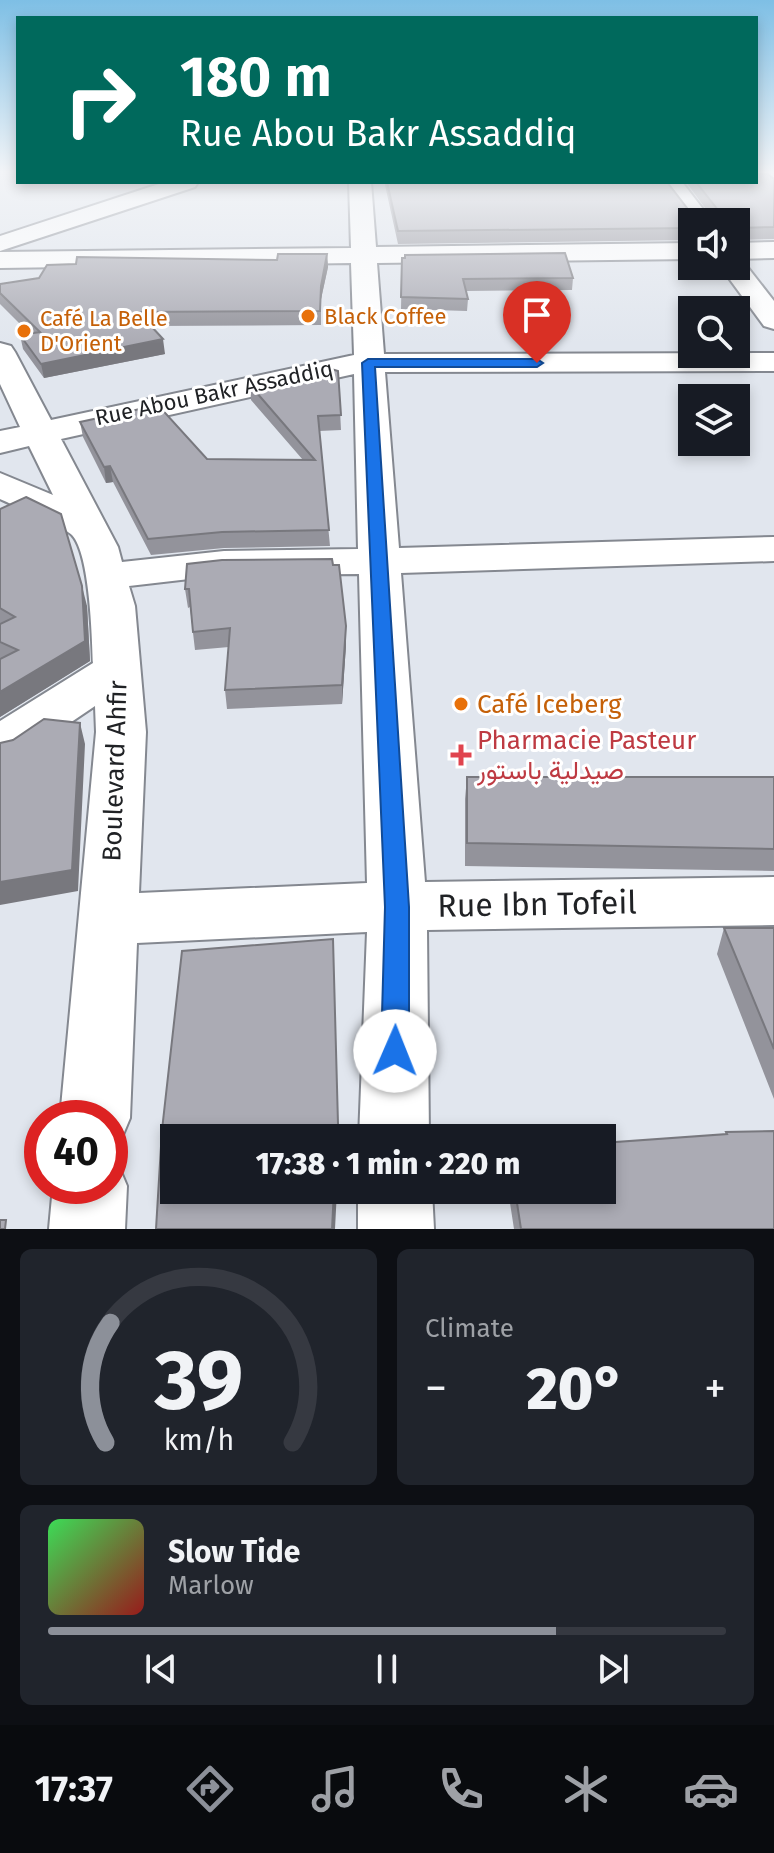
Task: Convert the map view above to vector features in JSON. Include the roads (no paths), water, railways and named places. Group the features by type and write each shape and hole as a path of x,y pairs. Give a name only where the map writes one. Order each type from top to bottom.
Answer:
{"street":[{"path":"0,244 44,229"},
{"path":"362,229 397,907 394,1124"},
{"path":"750,251 774,250"},
{"path":"0,260 678,251"},
{"path":"744,280 774,320"},
{"name":"Boulevard Ahfir","path":"0,352 20,437 89,528 108,576 121,732 96,1100"},
{"name":"Rue Abou Bakr Assaddiq","path":"20,437 201,394 338,366 368,363 774,362"},
{"path":"10,500 89,528"},
{"path":"108,576 224,563 774,549"},
{"path":"0,745 118,669"},
{"name":"Rue Ibn Tofeil","path":"108,920 240,911 774,901"},
{"path":"87,1229 89,1204"},
{"path":"395,1204 396,1229"}],"place":[{"name":"Black Coffee","path":"308,316"},
{"name":"Café La Belle D'Orient","path":"24,331"},
{"name":"Café Iceberg","path":"461,704"},
{"name":"Pharmacie Pasteur صيدلية باستور","path":"461,755"}]}
